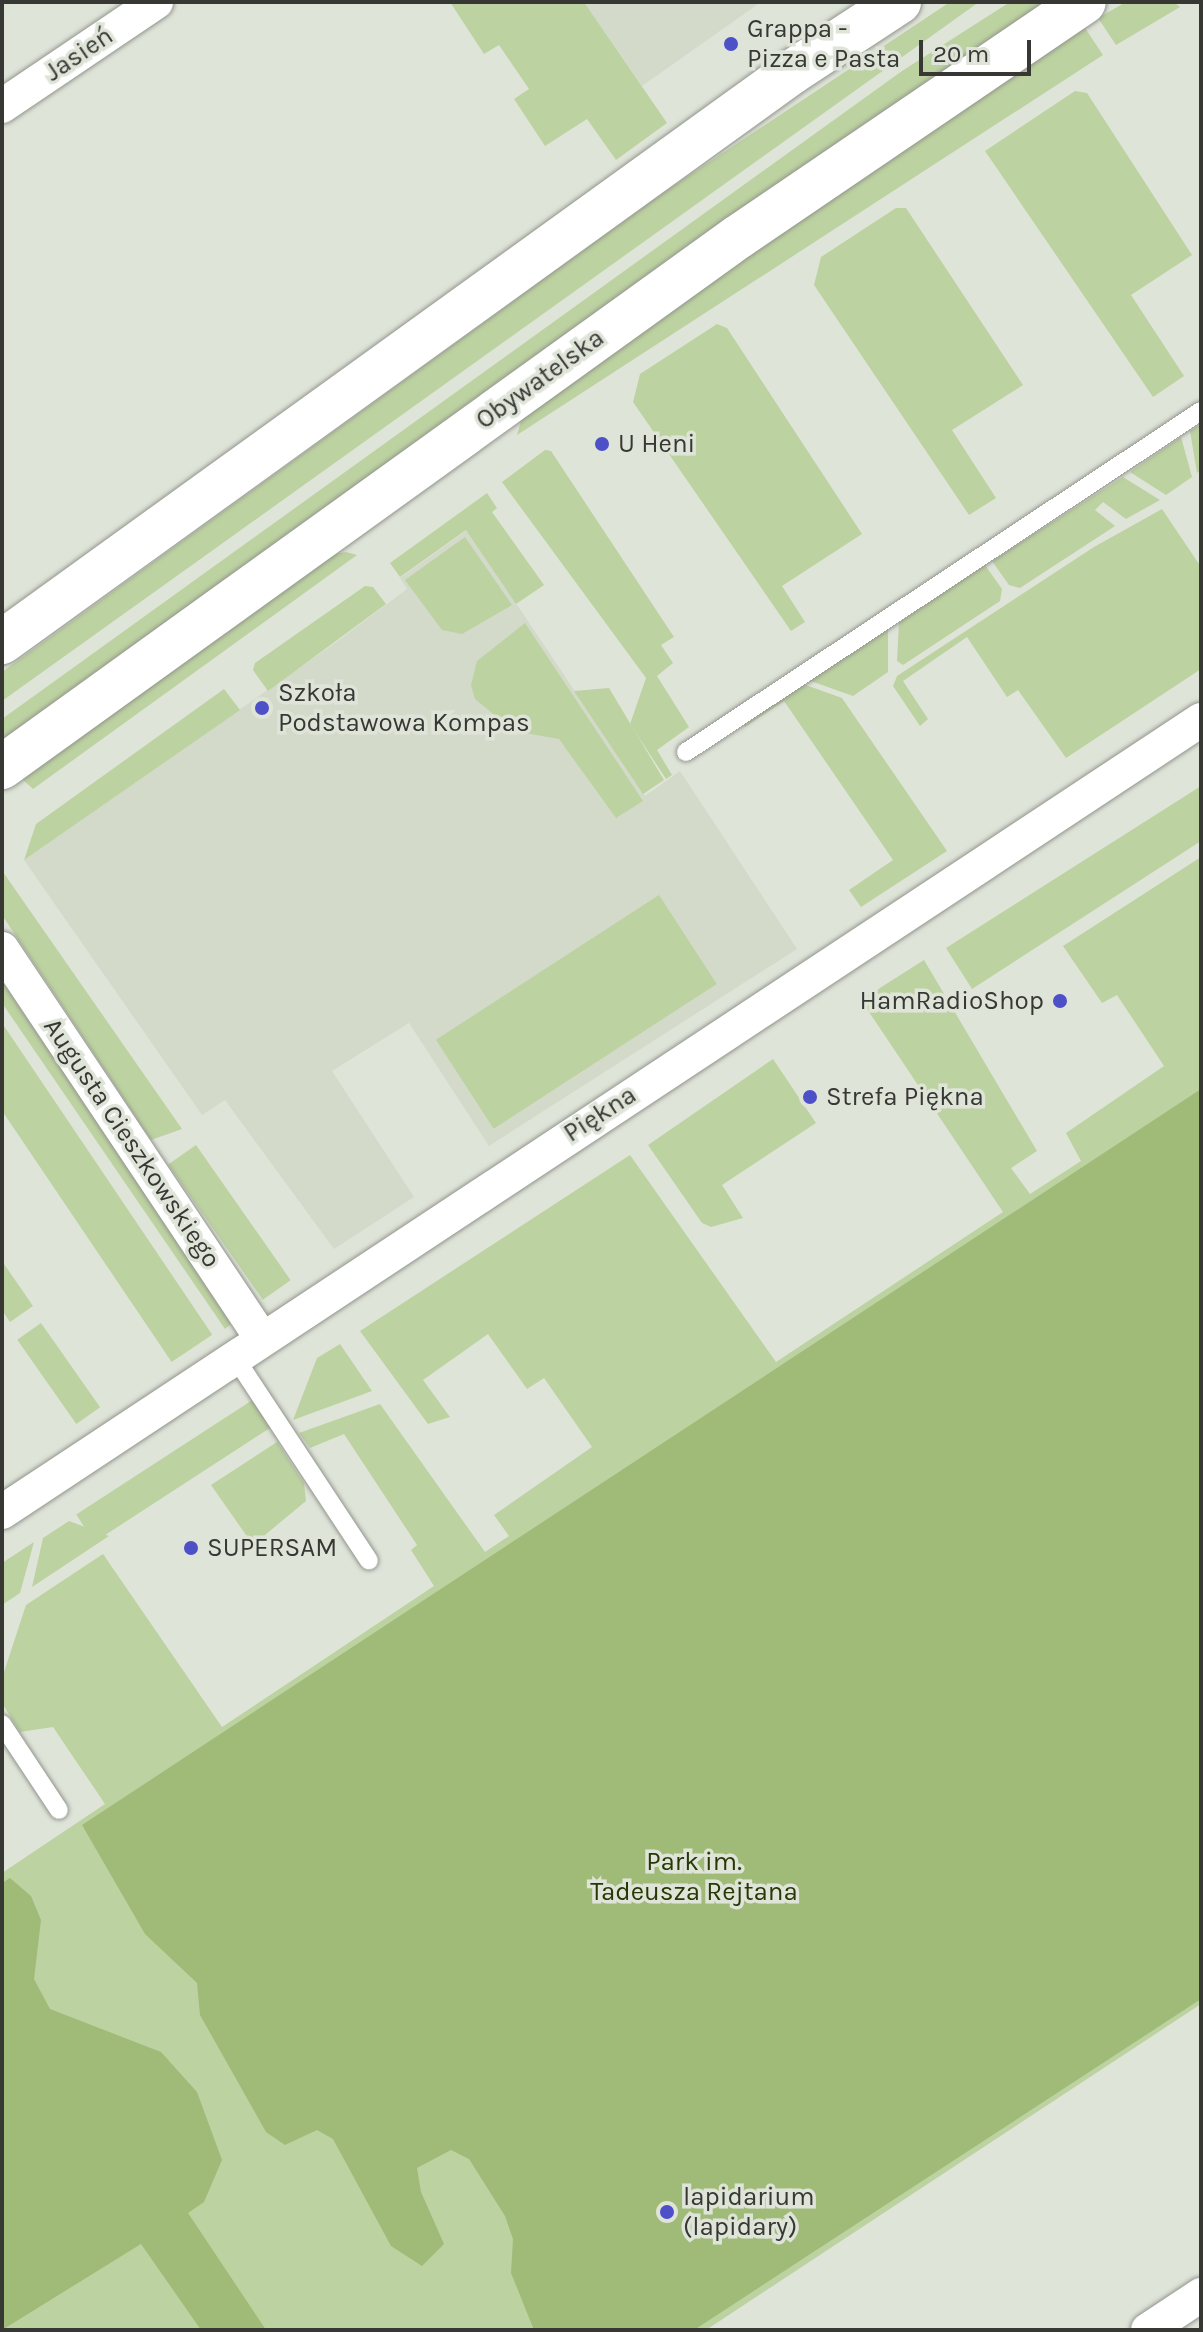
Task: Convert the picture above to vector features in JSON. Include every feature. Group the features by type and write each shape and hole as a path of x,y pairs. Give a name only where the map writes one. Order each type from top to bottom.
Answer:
{"main road":[{"path":"2,642 675,155 899,2"},
{"name":"Obywatelska","path":"2,767 738,237 1084,2"}],"street":[{"name":"Jasień","path":"2,106 156,2"},
{"name":"Piękna","path":"2,1512 248,1346 1201,720"},
{"name":"Augusta Cieszkowskiego","path":"2,949 248,1346"},
{"path":"1161,2326 1201,2295"}],"lane":[{"path":"686,752 1201,411"},
{"path":"248,1346 369,1561"},
{"path":"2,1724 59,1810"}],"shaded area":[{"path":"584,2 761,2 642,86"},
{"path":"467,530 645,796 680,771 797,949 489,1146 409,1023 332,1071 414,1197 334,1249 225,1100 202,1115 24,860 335,643 407,589 400,578"}],"green space":[{"path":"450,2 584,2 667,123 616,160 587,119 545,146 514,99 529,89 499,45 484,54"},
{"path":"950,2 979,2 2,701 2,672 658,196"},
{"path":"1010,2 1049,2 685,248 2,740 2,719 902,71"},
{"path":"1126,2 1174,2 1180,7 1116,45 1098,18"},
{"path":"1085,28 1103,55 517,435 522,417 782,226"},
{"path":"1075,91 1087,93 1192,255 1131,295 1184,376 1153,397 985,151"},
{"path":"896,208 906,208 1023,385 952,430 996,498 969,515 814,285 821,257"},
{"path":"717,324 727,328 862,534 782,586 805,622 791,631 633,402 640,374"},
{"path":"1201,424 1201,470 1197,473 1190,431"},
{"path":"1181,437 1192,477 1166,495 1130,472"},
{"path":"545,450 551,451 674,637 661,645 673,663 657,676 689,727 657,750 672,775 666,779 630,724 646,678 502,482"},
{"path":"1123,477 1160,500 1126,519 1103,502 1095,510 1115,526 1020,588 1009,585 992,561"},
{"path":"487,493 497,508 492,512 544,585 516,604 466,530 400,577 390,563"},
{"path":"1162,509 1201,567 1201,669 1066,758 1018,690 1007,697 967,637 903,681 928,719 920,726 893,686 897,676 1094,547"},
{"path":"465,537 512,605 462,634 442,630 405,580"},
{"path":"346,552 357,555 33,789 20,777 334,554"},
{"path":"985,565 1002,589 1000,601 903,665 897,661 899,622"},
{"path":"365,586 373,587 386,604 268,691 253,670 255,663"},
{"path":"525,623 643,801 616,818 559,739 514,731 475,699 471,685 477,661"},
{"path":"888,628 888,672 853,696 808,680"},
{"path":"800,683 842,698 947,851 861,907 849,890 893,860 784,701 745,727 741,722"},
{"path":"609,688 664,780 643,794 574,691"},
{"path":"224,689 240,710 24,860 36,824"},
{"path":"1201,786 1201,841 972,989 946,948"},
{"name":"Park im. Tadeusza Rejtana","path":"1201,857 1201,2004 706,2330 2,2330 2,1873 105,1804 53,1727 20,1732 2,1703 2,1678 26,1605 103,1554 222,1727 434,1586 411,1550 417,1545 344,1434 310,1448 299,1433 380,1404 485,1552 509,1536 494,1515 592,1447 544,1378 527,1389 488,1334 423,1380 450,1417 428,1424 360,1331 630,1155 776,1362 1003,1212 861,1000 924,960 1037,1151 1011,1168 1030,1194 1081,1161 1066,1133 1164,1066 1117,995 1102,1003 1063,946"},
{"path":"2,871 182,1129 151,1140 2,915"},
{"path":"659,895 717,984 494,1129 436,1040"},
{"path":"2,981 232,1323 225,1329 2,1003"},
{"path":"2,1023 212,1335 172,1362 2,1111"},
{"path":"773,1059 816,1123 722,1185 743,1218 711,1227 702,1223 648,1145"},
{"name":"Park im. Tadeusza Rejtana","path":"1201,1089 1201,1999 694,2330 534,2330 511,2273 513,2239 505,2216 469,2159 451,2150 417,2168 421,2192 444,2244 422,2266 391,2246 333,2139 317,2130 285,2145 266,2132 200,2015 197,1983 145,1934 82,1825"},
{"path":"196,1145 291,1280 263,1300 168,1165"},
{"path":"2,1261 33,1306 10,1322 2,1310"},
{"path":"41,1323 100,1407 76,1424 17,1340"},
{"path":"340,1344 372,1391 293,1420 317,1358"},
{"path":"254,1399 272,1427 94,1542 76,1514"},
{"path":"277,1442 304,1483 306,1501 253,1545 211,1485"},
{"path":"69,1521 109,1536 32,1587 43,1538"},
{"path":"34,1542 20,1593 2,1605 2,1563"},
{"path":"10,1878 31,1896 41,1920 34,1979 50,2009 161,2052 197,2092 222,2160 204,2202 188,2213 266,2330 201,2330 141,2244 2,2330 2,1883"}],"place":[{"name":"Grappa - Pizza e Pasta","path":"731,44"},
{"name":"U Heni","path":"602,444"},
{"name":"Szkoła Podstawowa Kompas","path":"262,708"},
{"name":"HamRadioShop","path":"1060,1001"},
{"name":"Strefa Piękna","path":"810,1097"},
{"name":"SUPERSAM","path":"191,1548"},
{"name":"lapidarium (lapidary)","path":"667,2212"}]}
